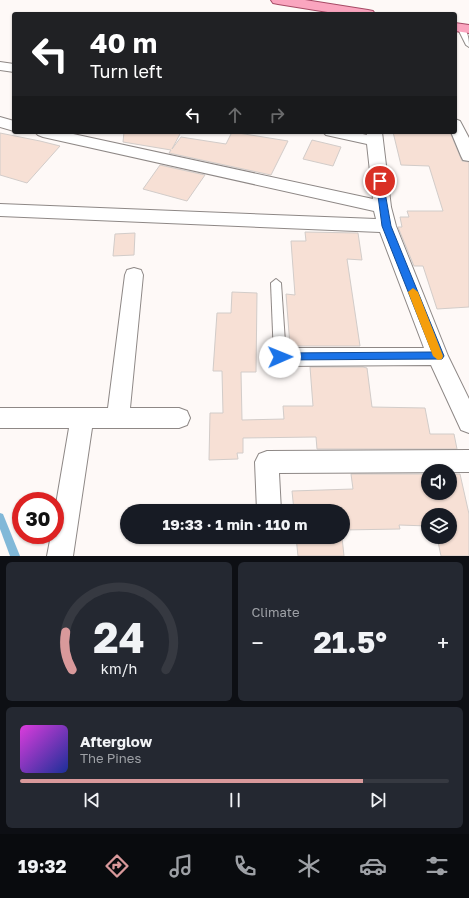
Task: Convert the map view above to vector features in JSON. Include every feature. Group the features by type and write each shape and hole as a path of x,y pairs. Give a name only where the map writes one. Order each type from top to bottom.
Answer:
{"main road":[{"path":"278,0 296,1 354,12"}],"street":[{"path":"0,66 12,68"},
{"path":"0,122 12,125"},
{"path":"457,129 469,156"},
{"path":"51,134 385,216"},
{"path":"353,134 375,136 385,216 438,356 469,423"},
{"path":"0,210 385,216"},
{"path":"118,419 134,275"},
{"path":"280,357 438,356"},
{"path":"0,418 179,418"},
{"path":"60,556 82,418"},
{"path":"269,504 267,462 469,461"}],"lane":[{"path":"461,27 469,45"},
{"path":"276,283 280,357"}],"building":[{"path":"0,133 60,146 27,183 0,175"},
{"path":"124,134 180,134 172,149 181,137 226,144 231,134 244,134 288,141 271,175 169,153 171,150 123,142"},
{"path":"393,134 451,134 462,161 469,162 469,307 437,309 423,266 414,266 398,227 402,227 400,217 409,217 407,211 443,211 429,166 401,165"},
{"path":"312,140 341,147 333,166 303,159"},
{"path":"160,165 205,175 187,201 143,189"},
{"path":"305,232 358,233 362,260 347,259 360,346 290,346 286,294 295,295 291,241 306,241"},
{"path":"135,233 134,255 113,256 115,234"},
{"path":"232,292 257,293 256,372 241,372 242,420 284,419 283,406 313,406 310,367 363,367 367,368 372,407 425,408 430,434 454,434 457,449 317,449 316,437 243,438 243,453 237,453 238,459 209,460 210,413 223,413 222,371 213,371 217,313 231,313"},
{"path":"351,474 421,474 421,500 457,500 457,474 460,474 469,514 469,556 441,556 438,544 457,544 457,508 421,508 421,526 399,525 400,529 350,530 350,504 293,504 292,491 353,489"},
{"path":"297,544 343,544 344,556 298,556"}],"waterway":[{"path":"0,517 15,556"}],"slow traffic":[{"path":"413,292 438,356"}],"route":[{"path":"280,357 438,356 387,226 382,207 380,181"}]}
